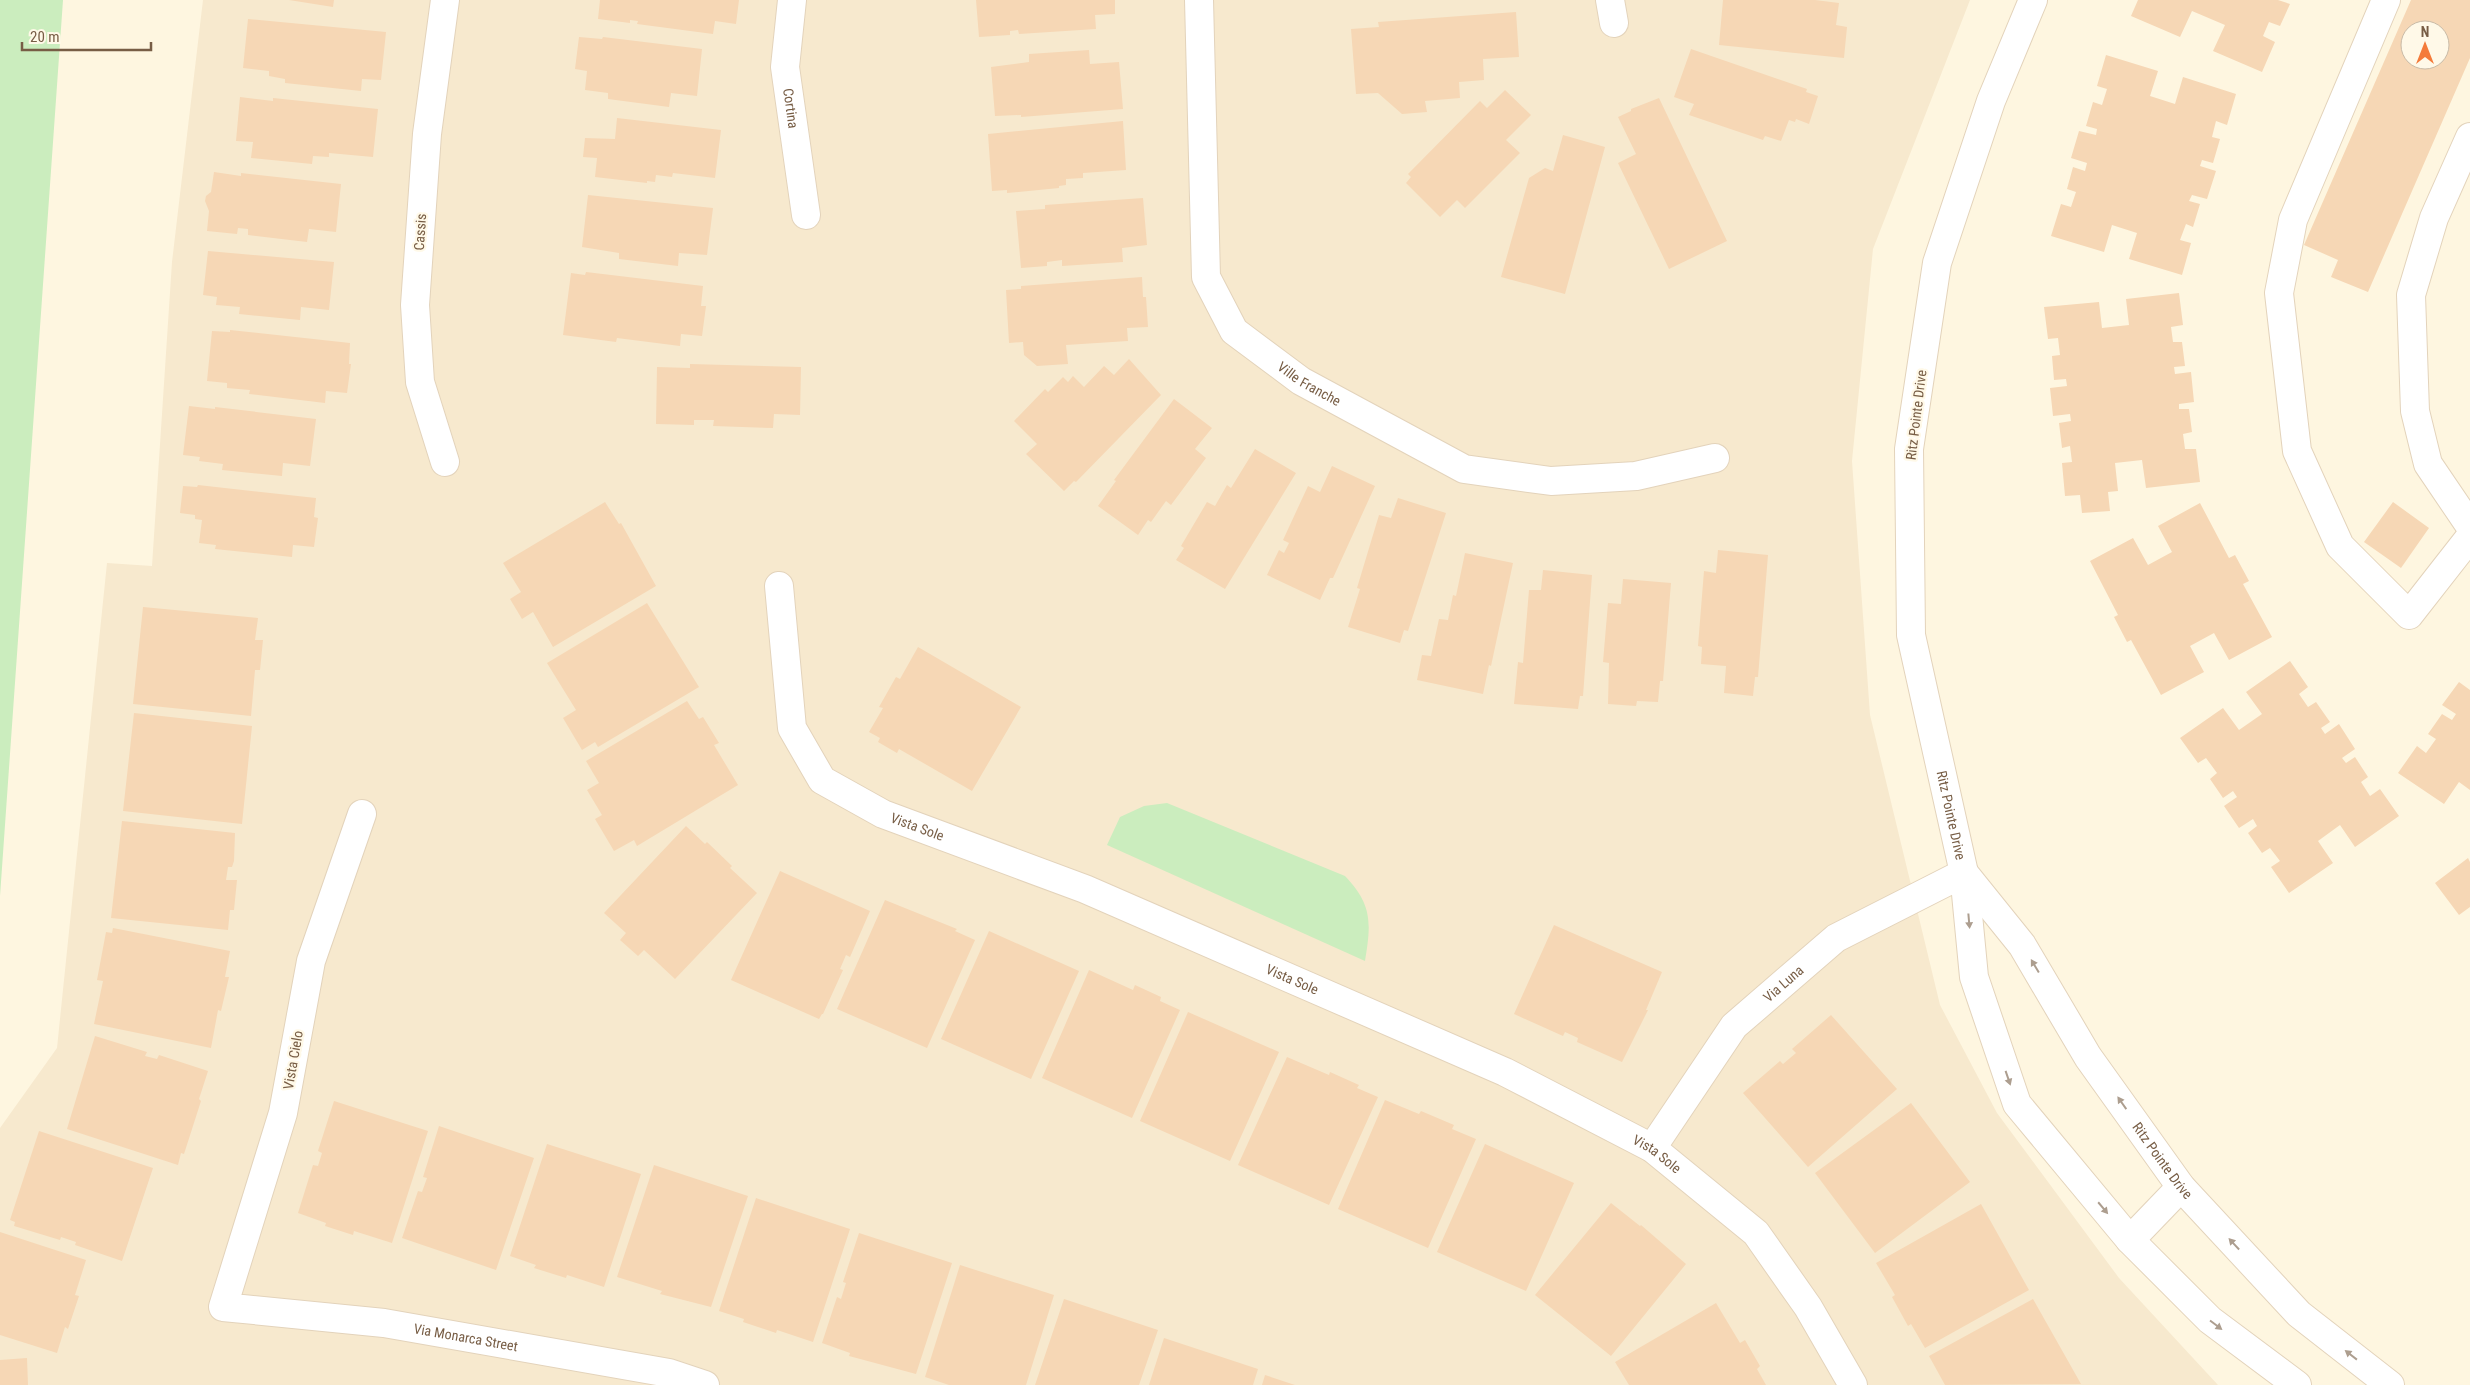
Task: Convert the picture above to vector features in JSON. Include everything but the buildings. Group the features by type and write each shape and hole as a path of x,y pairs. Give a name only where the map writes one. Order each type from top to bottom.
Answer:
{"street":[{"name":"Cassis","path":"445,0 427,134 415,305 420,382 445,462"},
{"name":"Cortina","path":"792,0 785,67 806,216"},
{"name":"Ville Franche","path":"1199,0 1206,277 1234,331 1301,381 1464,468 1552,481 1636,476 1714,458"},
{"name":"Ritz Pointe Drive","path":"2033,0 1991,101 1937,263 1909,449 1911,635 1964,873 1974,977 2017,1104 2130,1240 2210,1320 2297,1385"},
{"path":"2386,0 2293,220 2279,293 2297,451 2340,546 2409,615 2470,537"},
{"path":"2470,137 2434,218 2412,295 2415,411 2428,464 2470,526"},
{"name":"Vista Sole","path":"779,586 792,728 822,780 882,814 1085,889 1505,1072 1652,1148 1756,1233 1808,1308 1854,1385"},
{"name":"Vista Cielo","path":"223,1307 283,1113 311,961 362,814"},
{"name":"Ritz Pointe Drive","path":"1964,873 2022,945 2088,1056 2181,1187 2299,1314 2390,1385"},
{"name":"Via Luna","path":"1652,1148 1734,1026 1836,938 1964,873"},
{"path":"2130,1240 2181,1187"},
{"name":"Via Monarca Street","path":"223,1307 384,1323 669,1373 705,1385"}],"shaded area":[{"path":"203,0 1970,0 1873,249 1852,461 1870,715 1940,1005 1997,1113 2119,1278 2218,1385 0,1385 0,1128 57,1048 107,563 152,566 172,262"}],"green space":[{"path":"0,0 63,0 0,896"},
{"path":"1167,803 1345,876 1361,896 1368,916 1369,925 1365,961 1107,845 1120,817 1144,806"}]}
